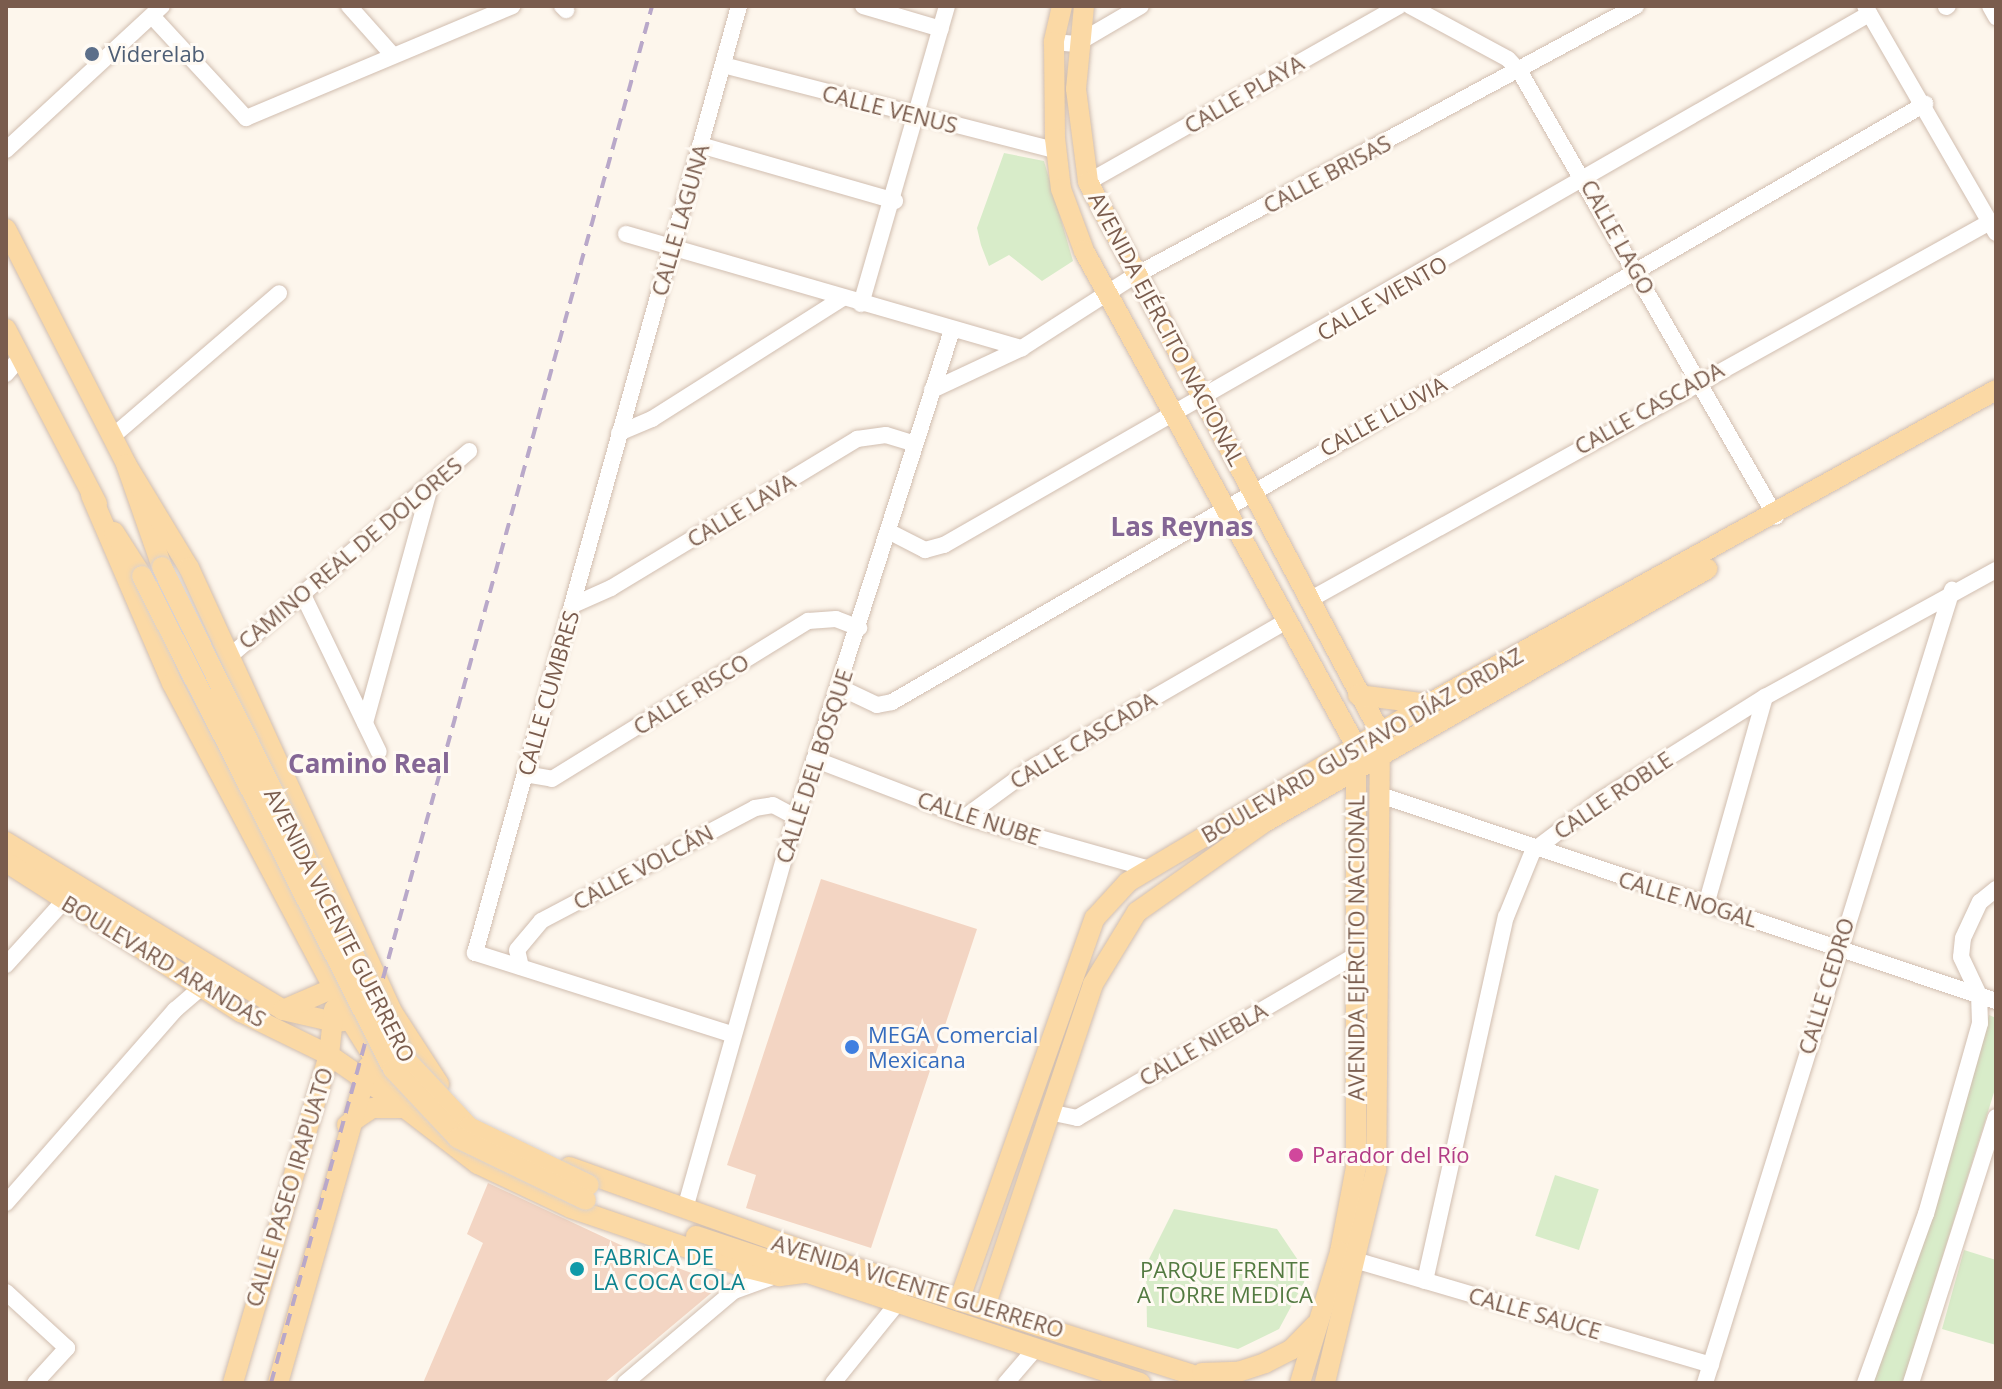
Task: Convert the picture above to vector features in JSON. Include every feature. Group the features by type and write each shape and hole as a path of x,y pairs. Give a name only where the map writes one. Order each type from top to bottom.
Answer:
{"main road":[{"name":"AVENIDA EJÉRCITO NACIONAL","path":"1062,6 1054,42 1061,189 1103,294 1225,504 1356,746 1356,1167 1300,1383"},
{"name":"AVENIDA EJÉRCITO NACIONAL","path":"1084,6 1076,44 1077,133 1088,182 1134,276 1252,489 1380,732 1383,753 1376,1170 1358,1261 1325,1383"},
{"path":"6,229 126,464 189,568 372,969 393,1013 427,1069 482,1125 512,1144 827,1259"},
{"path":"12,348 91,495 172,683 334,989 342,1021 371,1057 399,1101"},
{"name":"BOULEVARD GUSTAVO DÍAZ ORDAZ","path":"959,1301 1095,918 1147,868 1428,704 1776,517 1996,390"},
{"name":"BOULEVARD GUSTAVO DÍAZ ORDAZ","path":"985,1307 1093,984 1137,912 1263,823 1996,404"},
{"name":"AVENIDA VICENTE GUERRERO","path":"126,464 162,567 406,1060 469,1127 588,1192 827,1259 1219,1383"},
{"name":"AVENIDA VICENTE GUERRERO","path":"91,495 142,576 393,1069 458,1138 588,1192 806,1273 900,1300 1140,1383"},
{"path":"1358,695 1428,704"},
{"name":"BOULEVARD ARANDAS","path":"6,842 185,978 364,1077 478,1164 571,1208 780,1276"},
{"name":"BOULEVARD ARANDAS","path":"6,862 196,959 283,1010 342,1021 393,1013"},
{"path":"283,1010 372,969"},
{"name":"CALLE PASEO IRAPUATO","path":"278,1383 347,1125 371,1057 393,1013"},
{"name":"CALLE PASEO IRAPUATO","path":"233,1383 329,1055 342,1021"},
{"path":"399,1101 407,1073 427,1069"},
{"path":"347,1125 372,1108 399,1101"},
{"path":"780,1276 806,1273"},
{"path":"1189,1373 1238,1372 1265,1363 1291,1350 1318,1323"}],"street":[{"path":"349,6 390,52"},
{"path":"6,150 157,11 246,118 390,52 512,6"},
{"name":"CALLE LAGUNA","path":"619,433 739,6"},
{"path":"863,6 941,29"},
{"path":"861,304 895,201 947,6"},
{"path":"1054,42 1076,44 1141,6"},
{"name":"CALLE PLAYA","path":"1088,182 1399,6"},
{"name":"CALLE LAGO","path":"1410,6 1508,59 1520,72 1586,179 1776,517"},
{"name":"CALLE BRISAS","path":"932,390 1022,348 1134,276 1520,72 1636,6"},
{"path":"1990,6 1996,17"},
{"path":"1867,10 1925,104 1993,228"},
{"name":"CALLE VIENTO","path":"888,531 925,550 944,545 1176,417 1586,179 1867,10"},
{"name":"CALLE VENUS","path":"723,65 1057,151"},
{"name":"CALLE LLUVIA","path":"839,687 877,705 892,702 1225,504 1638,272 1925,104"},
{"path":"700,145 895,201"},
{"name":"CALLE CASCADA","path":"1311,599 1698,379 1993,228"},
{"path":"626,234 1022,348"},
{"path":"113,436 279,293"},
{"path":"619,433 652,419 843,298"},
{"name":"CALLE DEL BOSQUE","path":"686,1205 731,1034 796,817 859,628 912,443 952,330"},
{"path":"6,374 12,348"},
{"name":"CALLE CUMBRES","path":"521,967 475,953 619,433"},
{"name":"CALLE LAVA","path":"573,605 857,439 886,435 912,443"},
{"name":"CAMINO REAL DE DOLORES","path":"230,656 429,491 469,451"},
{"path":"365,723 429,491"},
{"name":"CALLE ROBLE","path":"1425,1281 1506,917 1533,851 1599,801 1765,697 1952,590 1996,570"},
{"name":"CALLE CEDRO","path":"1705,1383 1838,946 1952,590"},
{"path":"303,595 379,752"},
{"name":"CALLE RISCO","path":"525,774 552,779 808,621 836,619 859,628"},
{"name":"CALLE CASCADA","path":"965,817 1032,768 1288,620"},
{"path":"1706,905 1765,697"},
{"name":"CALLE NUBE","path":"814,759 965,817 1147,868"},
{"name":"CALLE NOGAL","path":"1380,795 1533,851 1838,946 1996,1001"},
{"name":"CALLE VOLCÁN","path":"521,967 517,950 541,921 755,808 773,805 796,817"},
{"path":"1865,1383 1926,1214 1980,1023 1979,995 1961,957 1963,938 1980,902 1996,889"},
{"path":"6,965 70,893"},
{"name":"CALLE NIEBLA","path":"1049,1112 1077,1118 1354,956"},
{"path":"175,1010 185,978 196,959"},
{"path":"521,967 731,1034"},
{"path":"6,1203 175,1010 218,973"},
{"path":"1911,1383 1996,1117"},
{"name":"CALLE SAUCE","path":"1358,1261 1711,1365"},
{"path":"625,1383 734,1291 780,1276"},
{"path":"6,1292 67,1348 35,1383"},
{"path":"833,1383 900,1300"},
{"path":"1006,1383 1036,1348"}],"green space":[{"path":"1004,153 1044,161 1073,261 1042,281 1009,255 989,266 981,245 977,228"},
{"path":"1989,1015 1996,1018 1996,1086 1903,1383 1869,1383"},
{"path":"1555,1175 1599,1189 1579,1250 1535,1236"},
{"name":"PARQUE FRENTE A TORRE MEDICA","path":"1174,1209 1277,1229 1308,1275 1279,1329 1238,1349 1147,1327 1146,1265"},
{"path":"1964,1250 1996,1260 1996,1345 1942,1329"}],"building":[{"name":"MEGA Comercial Mexicana","path":"821,879 977,929 871,1248 746,1208 756,1175 727,1165"},
{"name":"FABRICA DE LA COCA COLA","path":"488,1183 642,1255 722,1284 604,1383 423,1383 483,1243 467,1234"}],"railway":[{"path":"271,1383 652,6"}],"place":[{"name":"Viderelab","path":"92,54"},
{"name":"MEGA Comercial Mexicana","path":"852,1047"},
{"name":"Parador del Río","path":"1296,1155"},
{"name":"FABRICA DE LA COCA COLA","path":"577,1269"}],"district":[{"name":"Las Reynas","path":"1182,527"},
{"name":"Camino Real","path":"369,764"}]}
